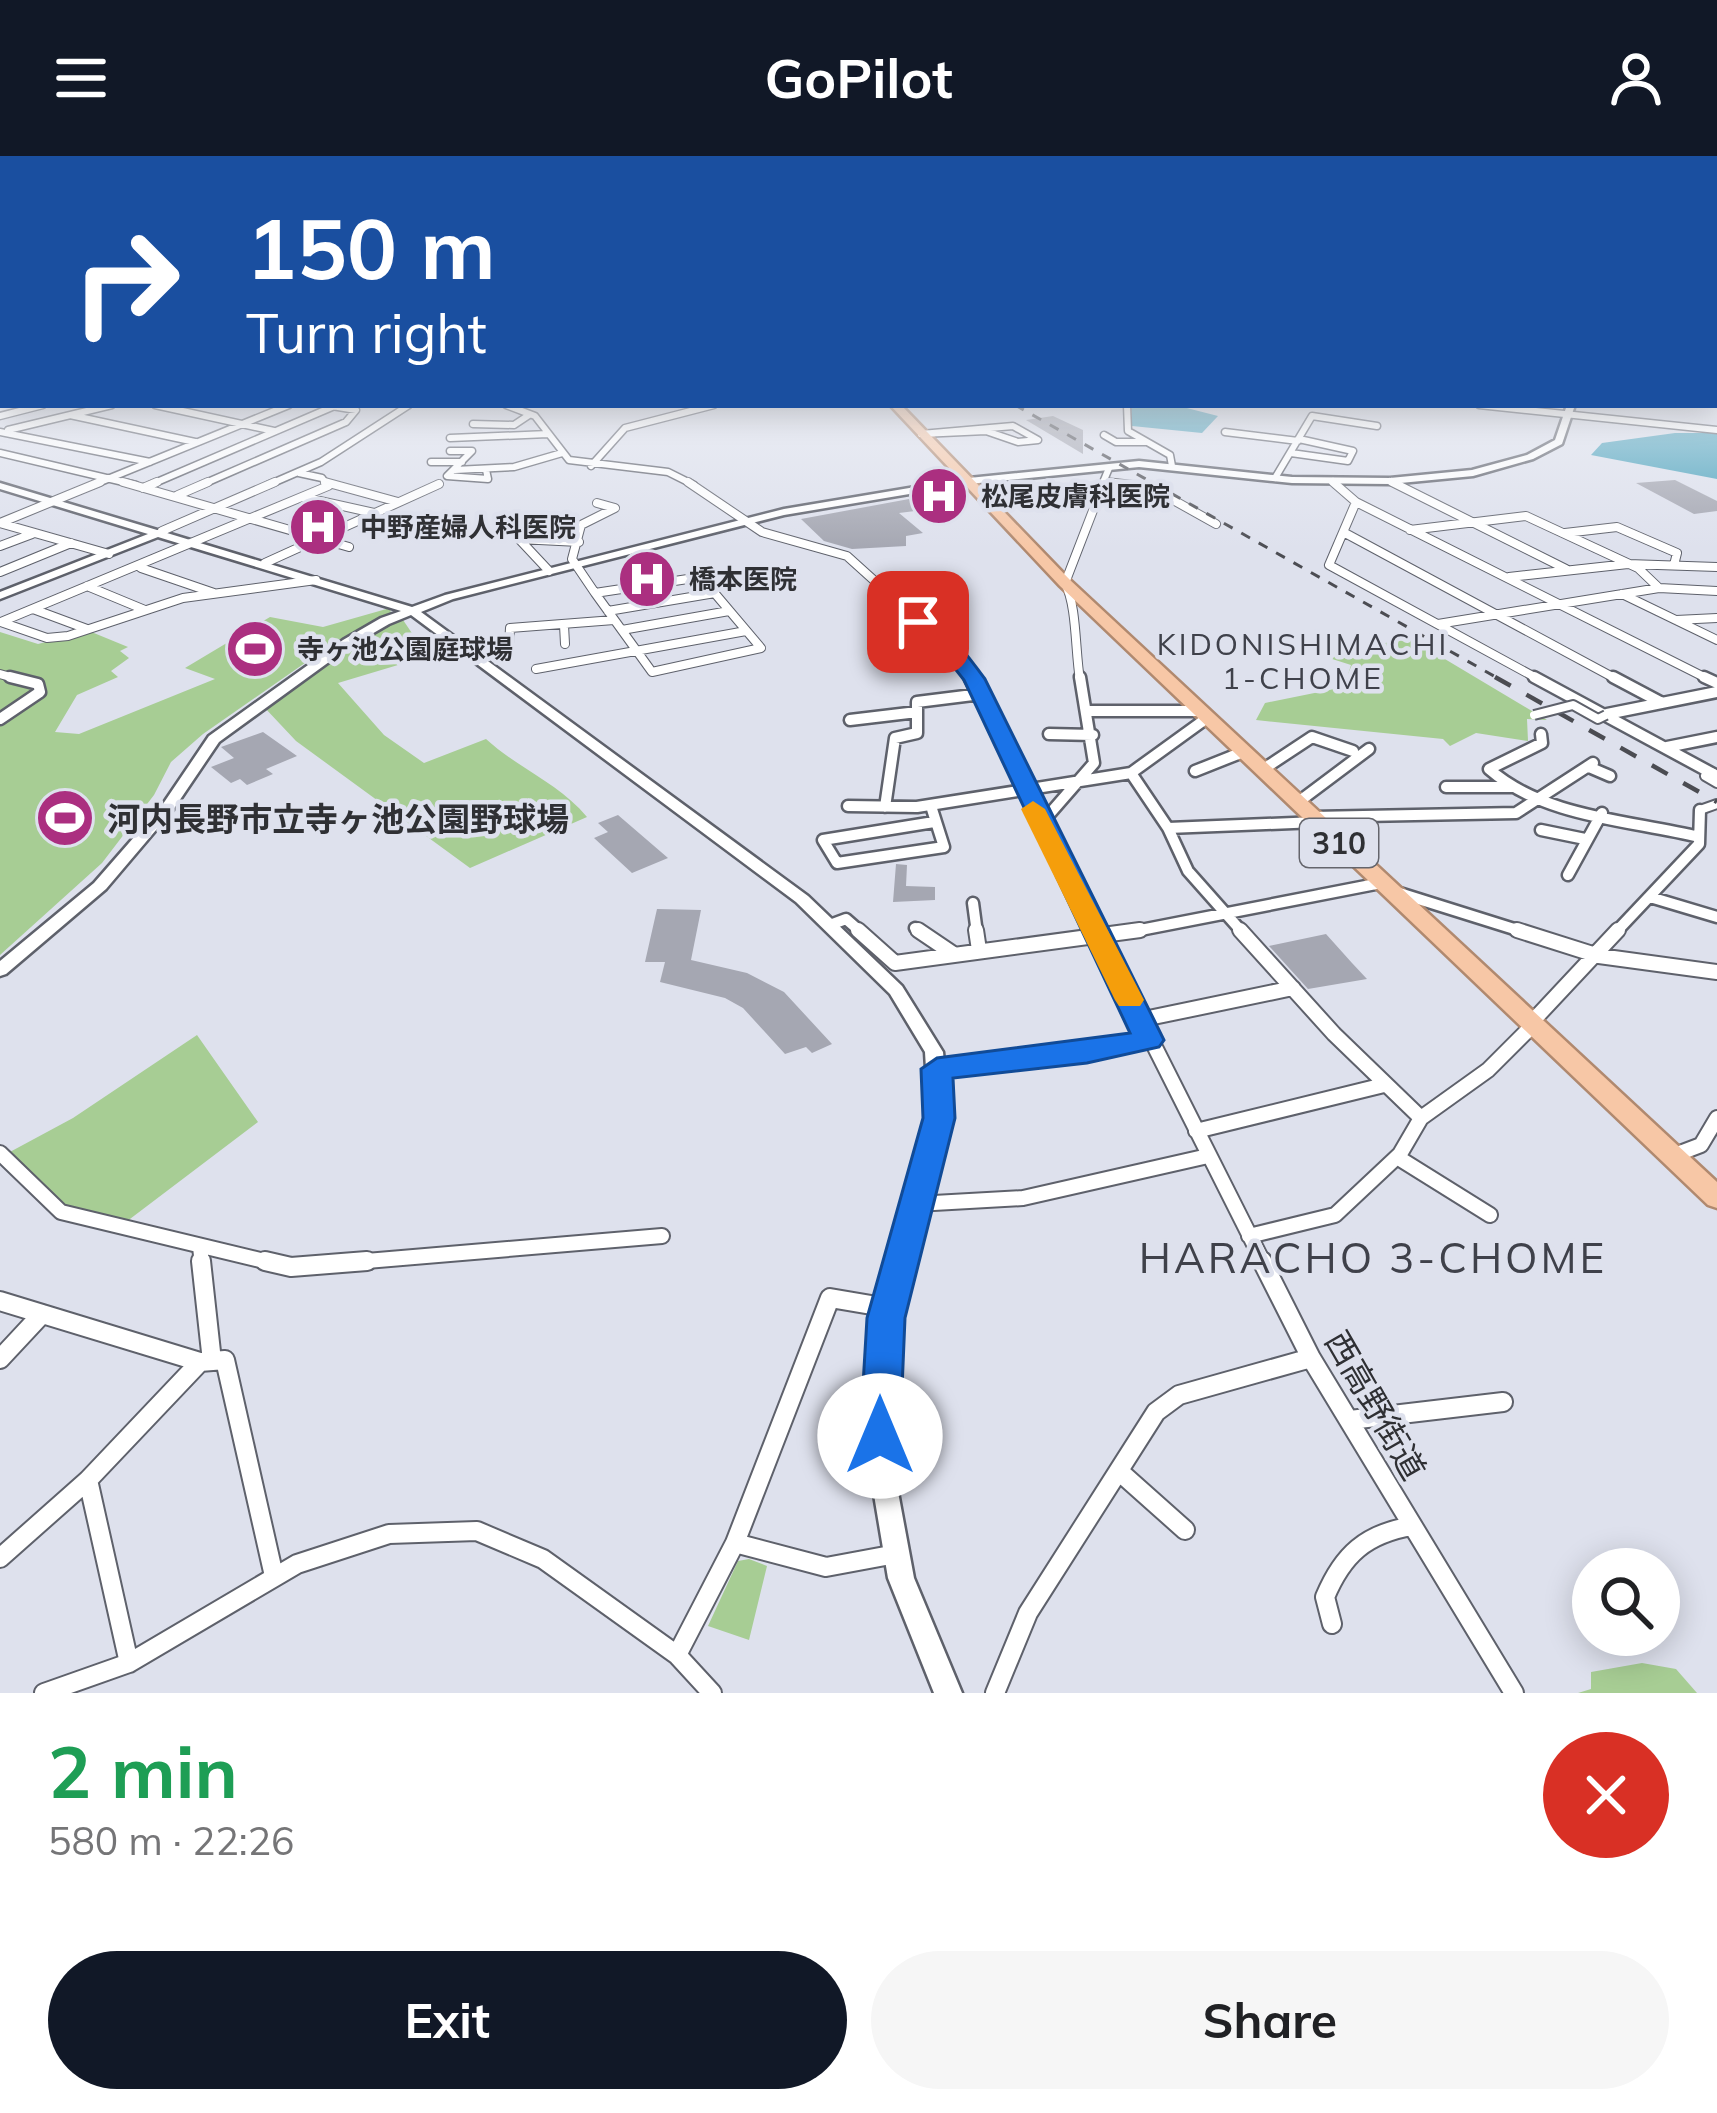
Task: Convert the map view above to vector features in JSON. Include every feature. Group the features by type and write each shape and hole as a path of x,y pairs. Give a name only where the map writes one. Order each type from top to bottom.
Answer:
{"highway":[{"name":"310","path":"899,408 1065,583 1717,1198"}],"street":[{"path":"0,416 32,408"},
{"path":"0,432 99,408"},
{"path":"170,408 275,432"},
{"path":"0,523 277,408"},
{"path":"143,488 326,408"},
{"path":"178,496 346,422 356,410 343,408"},
{"path":"0,596 298,473 375,431 405,408"},
{"name":"西高野街道","path":"513,408 530,415 562,453 591,466 668,472 712,494 744,521 860,563 959,658 1311,1358 1514,1693"},
{"path":"591,466 625,428 702,408"},
{"path":"1127,408 1128,431"},
{"path":"1275,478 1321,408"},
{"path":"1535,408 1717,430"},
{"path":"0,970 100,886 169,807 214,740 298,675 411,610 744,521 969,481 1172,466 1333,482 1455,477 1530,457 1559,442 1572,410"},
{"path":"70,415 196,442"},
{"path":"473,424 514,424 530,415"},
{"path":"1316,418 1377,427"},
{"path":"1008,426 1038,440 1018,442 986,431 921,434 1008,426"},
{"path":"1147,442 1116,442 1104,435 1128,431 1147,442 1173,459 1172,466"},
{"path":"0,432 150,462"},
{"path":"1225,432 1353,451 1348,461 1291,453"},
{"path":"449,438 548,434"},
{"path":"296,444 317,463"},
{"path":"450,451 472,451 447,476 488,478 486,470 562,453"},
{"path":"0,453 178,496 349,547"},
{"path":"430,462 459,466"},
{"path":"1040,825 1094,763 1093,734 1070,618 1074,601 1065,583 1109,468"},
{"path":"298,473 322,478 328,486"},
{"path":"1390,481 1569,571"},
{"path":"1106,482 1150,487 1216,524"},
{"path":"1333,482 1356,502 1717,682"},
{"path":"266,563 439,484"},
{"path":"316,580 145,610 46,638 1,622 58,602 58,595 141,568 328,486 400,502"},
{"path":"0,487 162,531 411,610 765,871 896,990 920,1021 937,1069 939,1118 889,1308 879,1408 881,1465 896,1554 919,1631 948,1693"},
{"path":"302,497 376,513"},
{"path":"1356,502 1329,565 1715,777"},
{"path":"596,593 696,577 715,593 758,651 652,672 575,565 581,525 615,508 597,503"},
{"path":"1410,530 1526,516 1628,564 1659,588"},
{"path":"0,523 109,554"},
{"path":"1564,534 1617,527 1677,553 1674,565"},
{"path":"0,546 33,533"},
{"path":"1345,533 1662,703"},
{"path":"549,571 519,539 579,542"},
{"path":"0,572 71,543"},
{"path":"1508,578 1628,564 1717,567"},
{"path":"141,568 220,594"},
{"path":"86,586 145,610"},
{"path":"1437,624 1659,588 1717,591"},
{"path":"509,646 510,628 564,625 715,593"},
{"path":"1622,594 1717,640"},
{"path":"32,608 87,629"},
{"path":"622,630 730,611"},
{"path":"1674,620 1717,618"},
{"path":"564,625 565,644"},
{"path":"536,669 746,631"},
{"path":"0,674 38,684 40,692 0,719"},
{"path":"1534,715 1573,705 1598,719 1717,692"},
{"path":"885,807 896,738 916,733 917,702 981,694"},
{"path":"1089,711 1203,715"},
{"path":"850,720 916,712"},
{"path":"848,806 931,806 1130,773 1203,715"},
{"path":"1049,734 1093,734"},
{"path":"1541,734 1542,743 1489,769 1531,799 1699,837"},
{"path":"1262,770 1312,737 1353,751"},
{"path":"1666,748 1717,737"},
{"path":"1308,814 1369,749"},
{"path":"1195,771 1243,752"},
{"path":"1168,828 1308,814 1516,813 1531,799 1591,765 1610,776"},
{"path":"1130,773 1168,828 1188,871 1384,1085 1421,1118"},
{"path":"1446,787 1512,787"},
{"path":"1249,1235 1324,1222 1397,1157 1421,1118 1488,1070 1599,956 1699,844 1700,810 1717,804"},
{"path":"931,806 944,847 837,863 823,840 934,822"},
{"path":"1568,875 1601,813"},
{"path":"1541,830 1586,839"},
{"path":"830,926 846,919 895,963 1100,938 1223,910 1385,887 1599,956 1717,972"},
{"path":"1650,897 1717,917"},
{"path":"974,903 979,950"},
{"path":"915,928 952,953"},
{"path":"1139,1021 1293,988"},
{"path":"937,1069 1148,1040"},
{"path":"1196,1131 1384,1085"},
{"path":"1672,1156 1701,1144 1717,1118"},
{"path":"0,1154 61,1212 291,1267 662,1236"},
{"path":"916,1204 1023,1198 1208,1156"},
{"path":"1397,1157 1490,1215"},
{"path":"0,1558 88,1480 206,1362 200,1247"},
{"path":"677,1655 735,1543 830,1298 889,1308"},
{"path":"0,1301 206,1362 225,1360 274,1576"},
{"path":"0,1359 42,1314"},
{"path":"995,1693 1028,1613 1156,1412 1179,1395 1311,1358"},
{"path":"1350,1420 1503,1402"},
{"path":"1120,1473 1185,1530"},
{"path":"88,1480 129,1663"},
{"path":"1332,1624 1325,1598 1350,1548 1374,1531 1412,1526"},
{"path":"44,1693 129,1663 274,1576 389,1534 477,1532 544,1559 677,1655 712,1693"},
{"path":"735,1543 826,1567 896,1554"}],"green space":[{"path":"390,608 391,614 335,642 203,734 171,762 154,795 102,863 0,955 0,632 38,644 89,631 128,647 120,651 129,658 111,671 118,677 77,695 55,732 79,734 215,679 185,668 270,617 323,627"},
{"path":"401,617 424,651 418,659 338,683 384,735 424,763 486,739 587,817 470,868 296,741 264,707"},
{"path":"1408,637 1547,720 1527,719 1528,741 1476,733 1450,746 1443,739 1256,720 1265,703 1344,687 1351,665 1329,658"},
{"path":"197,1035 258,1122 122,1225 68,1209 8,1153 73,1118"},
{"path":"749,1559 767,1566 749,1640 708,1626 738,1561"},
{"path":"1642,1663 1676,1669 1697,1693 1578,1693 1591,1689 1591,1672"}],"water":[{"path":"1131,408 1187,408 1218,416 1202,433 1132,426"},
{"path":"1675,433 1717,433 1717,479 1591,455 1602,443"}],"building":[{"path":"1053,416 1083,430 1083,454 1026,420"},
{"path":"1675,480 1717,501 1717,511 1694,514 1636,483"},
{"path":"909,499 923,510 899,513 923,533 906,536 906,546 852,549 824,541 801,519"},
{"path":"263,732 297,756 266,769 273,774 247,785 240,779 231,783 211,767 234,758 221,747"},
{"path":"618,815 668,858 632,873 594,838 608,832 598,823"},
{"path":"896,864 907,865 906,886 935,887 935,900 893,902"},
{"path":"657,909 701,910 691,960 747,973 784,992 832,1044 812,1053 806,1047 785,1054 743,1008 725,998 660,982 665,962 645,962"},
{"path":"1326,934 1367,979 1308,989 1269,946"}],"railway":[{"path":"1020,408 1501,680"},
{"path":"1495,677 1717,802"}],"slow traffic":[{"path":"1033,809 1129,1000"}],"place":[{"name":"松尾皮膚科医院","path":"939,496"},
{"name":"中野産婦人科医院","path":"318,527"},
{"name":"橋本医院","path":"647,579"},
{"name":"寺ヶ池公園庭球場","path":"255,649"},
{"name":"河内長野市立寺ヶ池公園野球場","path":"65,818"}],"district":[{"name":"KIDONISHIMACHI 1-CHOME","path":"1303,661"},
{"name":"HARACHO 3-CHOME","path":"1373,1257"}],"route":[{"path":"880,1436 886,1318 939,1118 937,1069 1148,1040 1040,825 974,679 945,642 918,622"}]}
